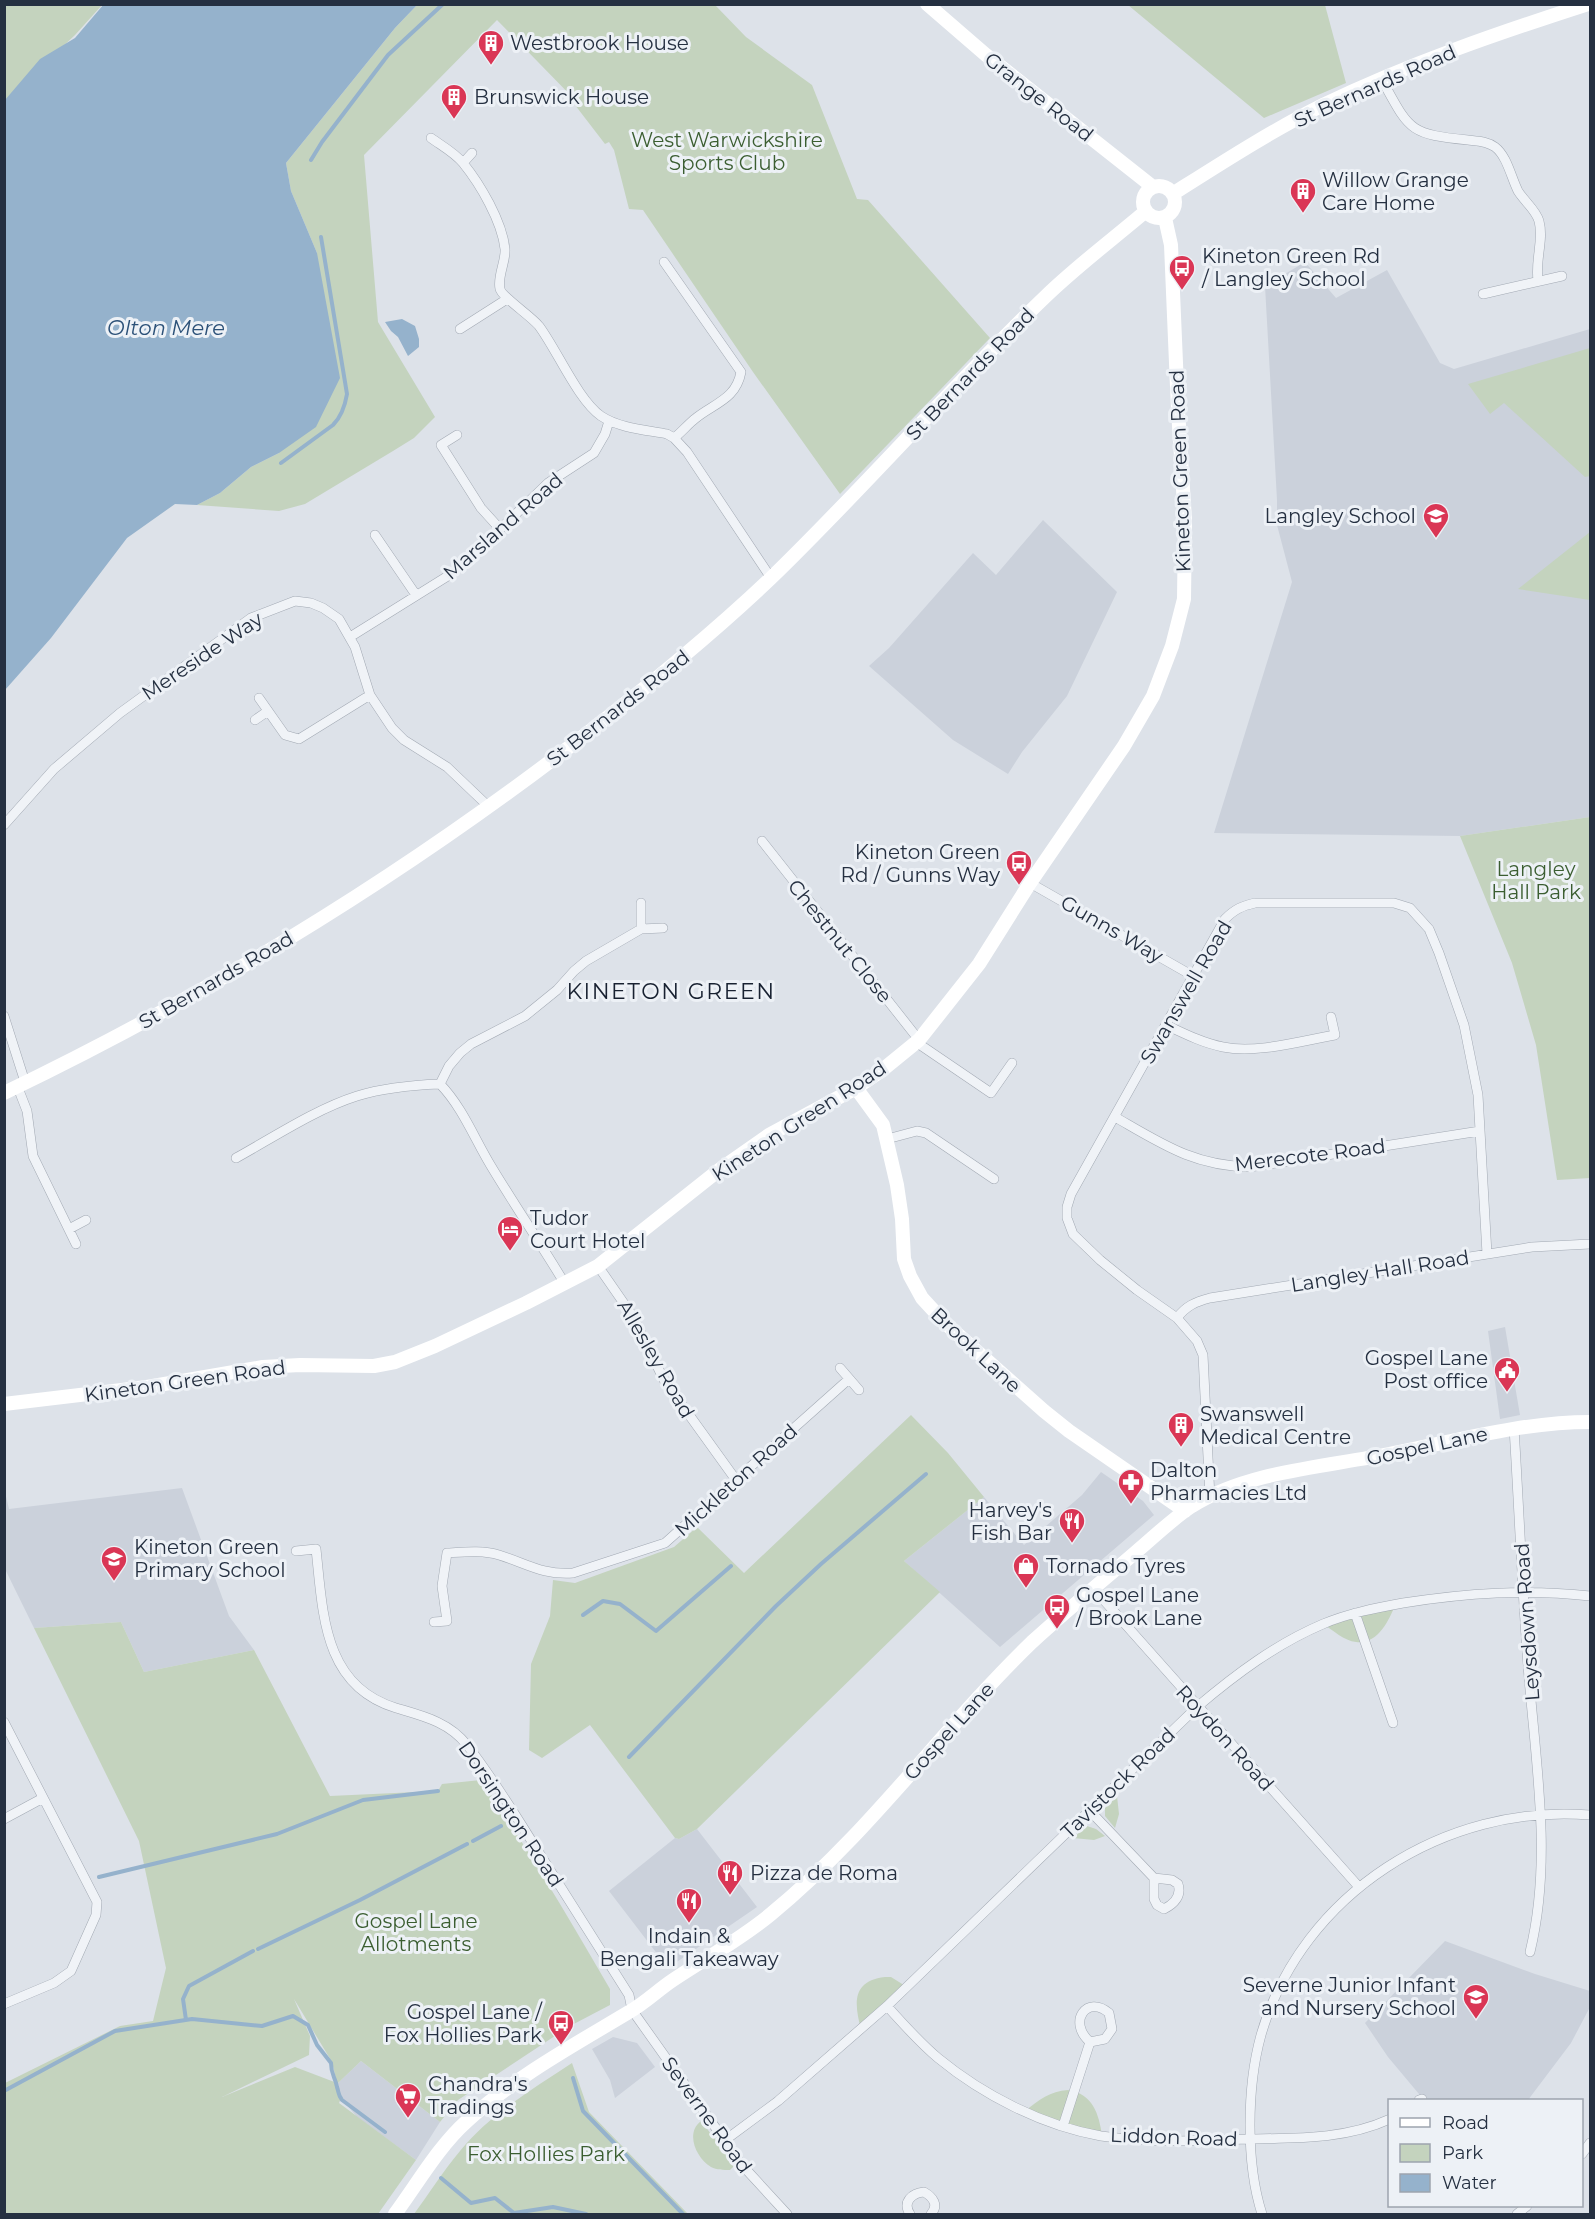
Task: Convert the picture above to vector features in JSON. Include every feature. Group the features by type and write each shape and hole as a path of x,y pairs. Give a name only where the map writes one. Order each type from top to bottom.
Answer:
{"street":[{"name":"Grange Road","path":"927,4 986,55 1153,187"},
{"name":"St Bernards Road","path":"1174,193 1248,146 1323,106 1460,47 1588,4"},
{"path":"1382,80 1403,118 1412,128 1436,137 1487,142 1501,154 1522,197 1538,218 1541,232 1536,267 1538,280"},
{"path":"431,138 463,163 489,203 504,238 504,264 500,289 507,299 539,326 595,412 609,421 667,434 675,438 687,452 771,578"},
{"path":"463,163 472,153"},
{"path":"1162,186 1174,193 1176,204 1165,218 1155,218 1146,212 1143,206 1144,196 1153,187 1162,186"},
{"name":"St Bernards Road","path":"15,1088 177,1004 287,940 489,807 590,731 691,650 771,578 1049,293 1146,212"},
{"name":"Kineton Green Road","path":"4,1404 137,1389 263,1367 374,1366 395,1362 435,1346 598,1266 719,1170 769,1135 856,1088 917,1041 946,1008 979,964 1030,883 1124,746 1159,682 1172,646 1184,599 1185,520 1171,245 1165,218"},
{"path":"663,262 741,372 739,385 733,392 696,418 675,438"},
{"path":"1483,294 1562,276"},
{"path":"460,329 507,299"},
{"name":"Marsland Road","path":"351,637 451,574 548,483 594,453 605,434 609,421"},
{"path":"457,435 441,445 481,508 500,529"},
{"path":"375,535 416,595"},
{"name":"Mereside Way","path":"4,825 54,769 120,713 251,618 295,601 311,603 323,608 339,620 351,637 370,695 392,728 404,740 447,766 489,807"},
{"path":"259,698 285,735 299,739 370,695"},
{"path":"255,720 268,711"},
{"name":"Chestnut Close","path":"762,841 917,1041 991,1093 1012,1063"},
{"name":"Gunns Way","path":"1030,883 1193,976"},
{"path":"641,903 641,929"},
{"name":"Swanswell Road","path":"1210,1498 1203,1355 1197,1341 1177,1318 1137,1290 1079,1241 1069,1226 1067,1207 1071,1194 1225,919 1240,907 1255,903 1394,903 1410,908 1429,929 1464,1025 1478,1095 1487,1254"},
{"path":"441,1084 449,1066 460,1053 471,1044 525,1016 557,990 586,961 641,929 663,928"},
{"path":"4,1016 15,1088 20,1093 27,1111 33,1156 76,1244"},
{"path":"1166,1025 1199,1040 1224,1047 1246,1049 1335,1035 1332,1017"},
{"path":"236,1158 328,1108 358,1096 441,1084"},
{"path":"441,1084 460,1108 490,1165 534,1230 565,1284"},
{"name":"Brook Lane","path":"856,1088 883,1125 901,1208 904,1259 910,1276 926,1304 1044,1411 1185,1512"},
{"name":"Merecote Road","path":"1115,1117 1188,1157 1227,1166 1250,1167 1480,1131"},
{"path":"887,1139 918,1131 994,1179"},
{"path":"69,1229 86,1220"},
{"name":"Langley Hall Road","path":"1177,1318 1194,1302 1210,1298 1532,1247 1590,1244"},
{"name":"Allesley Road","path":"598,1266 632,1315 664,1380 736,1480"},
{"path":"840,1368 860,1390"},
{"name":"Mickleton Road","path":"434,1622 447,1621 442,1586 447,1553 485,1552 546,1573 573,1573 665,1543 849,1379"},
{"name":"Gospel Lane","path":"396,2214 438,2154 466,2122 501,2093 632,2010 666,1985 744,1935 772,1913 827,1864 1017,1656 1093,1588 1185,1512 1235,1486 1294,1471 1391,1454 1514,1428 1546,1423 1590,1422"},
{"name":"Leysdown Road","path":"1514,1428 1528,1665 1541,1816 1542,1882 1538,1920 1530,1952"},
{"name":"Dorsington Road","path":"296,1551 316,1550 324,1620 328,1640 337,1661 366,1695 379,1702 438,1722 467,1745 629,1995 632,2010"},
{"name":"Roydon Road","path":"1093,1588 1359,1887"},
{"name":"Tavistock Road","path":"724,2141 778,2101 887,2006 1197,1707 1234,1675 1290,1640 1323,1624 1355,1613 1446,1596 1524,1591 1590,1596"},
{"path":"1355,1613 1393,1723"},
{"path":"4,1722 97,1902 96,1915 71,1971 54,1983 4,2004"},
{"path":"4,1819 44,1798"},
{"path":"1090,1811 1155,1878"},
{"path":"1262,2214 1255,2183 1250,2139 1252,2083 1261,2034 1280,1988 1300,1953 1326,1920 1380,1870 1407,1854 1457,1832 1496,1821 1541,1816 1590,1815"},
{"name":"Liddon Road","path":"887,2006 936,2057 961,2075 1025,2111 1063,2126 1100,2135 1142,2140 1197,2142 1333,2136 1388,2119"},
{"name":"Severne Road","path":"632,2010 724,2141 756,2182 787,2214"},
{"path":"1063,2126 1090,2042"},
{"path":"910,2214 907,2210 907,2203 911,2196 924,2192 933,2198 935,2205 932,2214"}],"shaded area":[{"name":"Langley School","path":"1305,262 1336,298 1387,270 1440,363 1454,369 1590,329 1590,817 1460,836 1214,833 1292,582 1277,525 1265,286"},
{"path":"1043,520 1117,592 1067,696 1022,752 1008,774 953,740 869,666 889,648 973,553 996,575"},
{"path":"1505,1327 1520,1415 1500,1419 1488,1331"},
{"path":"1101,1472 1143,1501 1154,1515 1000,1647 904,1561 984,1497 1024,1545 1082,1495"},
{"name":"Kineton Green Primary School","path":"4,1488 9,1509 182,1488 229,1616 254,1650 144,1672 121,1622 34,1628 5,1569"},
{"path":"697,1829 757,1907 668,1968 609,1891 675,1838 679,1839"},
{"name":"Severne Junior Infant and Nursery School","path":"1445,1941 1535,1974 1590,1991 1590,2007 1571,2043 1529,2099 1423,2099 1388,2057 1365,2023"},
{"path":"613,2037 637,2043 655,2067 615,2098 610,2080 592,2049"},
{"path":"361,2061 440,2122 416,2160 357,2117 341,2098 337,2084"}],"green space":[{"path":"5,5 102,5 75,35 5,101"},
{"name":"West Warwickshire Sports Club","path":"417,5 715,5 746,37 812,85 857,199 868,200 990,338 840,494 753,372 643,210 629,209 614,150 609,142 605,144 575,105 578,103 497,20 364,155 378,322 435,417 414,438 305,504 279,511 197,505 220,493 251,467 279,453 317,253 291,191 286,163 395,28"},
{"path":"1128,5 1325,5 1346,83 1264,118"},
{"path":"1590,348 1590,476 1585,477 1504,403 1490,414 1468,384"},
{"path":"1590,532 1590,600 1518,589"},
{"name":"Langley Hall Park","path":"1590,817 1590,1178 1557,1180 1536,1045 1512,963 1460,836"},
{"path":"911,1415 948,1453 984,1497 904,1561 940,1592 697,1829 679,1839 675,1838 590,1725 542,1758 529,1750 531,1664 550,1616 553,1580 575,1583 674,1547 697,1527 744,1573"},
{"path":"1395,1605 1381,1631 1370,1640 1363,1642 1347,1640 1323,1624"},
{"name":"Gospel Lane Allotments","path":"121,1622 144,1672 254,1650 330,1796 438,1791 442,1784 481,1780 515,1831 610,1989 610,2005 570,2026 458,2100 440,2122 361,2061 337,2084 341,2098 339,2103 416,2160 378,2214 5,2214 5,2083 120,2026 153,2021 166,1968 139,1841 34,1628","holes":["294,1999 332,2062 337,2083 295,2067 222,2097 309,2055 310,2036"]},
{"path":"1117,1796 1119,1814 1115,1828 1105,1816 1105,1808"},
{"path":"1087,1826 1105,1836 1094,1840 1073,1838"},
{"path":"891,1977 907,1987 861,2029 857,2002 861,1988 874,1979"},
{"name":"Fox Hollies Park","path":"572,2063 589,2112 688,2214 414,2214 454,2159 485,2125"},
{"path":"1068,2090 1077,2092 1093,2106 1097,2113 1102,2136 1025,2111 1050,2094"},
{"path":"701,2121 735,2165 730,2170 711,2167 697,2152 693,2138 696,2126"}],"water":[{"name":"Olton Mere","path":"104,4 417,5 395,28 286,163 291,191 317,253 340,378 316,427 279,453 251,467 220,493 197,505 175,504 127,538 51,638 5,690 5,100 40,59 75,38"},
{"path":"402,319 415,326 419,339 419,347 408,356 398,337 385,322"}],"waterway":[{"path":"311,160 388,55 443,4"},
{"path":"281,463 333,425 342,411 347,394 321,237"},
{"path":"629,1757 776,1606 821,1564 926,1474"},
{"path":"583,1615 603,1601 620,1604 656,1631 731,1566"},
{"path":"99,1877 277,1834 363,1800 438,1791"},
{"path":"473,1841 501,1826"},
{"path":"258,1949 360,1900 467,1844"},
{"path":"186,2020 183,1999 189,1986 253,1951"},
{"path":"4,2091 115,2031 192,2019 262,2026 293,2016 308,2025 317,2045 331,2063 332,2073 342,2100 385,2132"},
{"path":"573,2078 583,2111 683,2214"},
{"path":"441,2178 471,2203 495,2198 514,2213 553,2207 586,2214"}],"place":[{"name":"Westbrook House","path":"491,66"},
{"name":"Brunswick House","path":"454,120"},
{"name":"Willow Grange Care Home","path":"1303,214"},
{"name":"Kineton Green Rd / Langley School","path":"1182,291"},
{"name":"Langley School","path":"1436,539"},
{"name":"Kineton Green Rd / Gunns Way","path":"1019,886"},
{"name":"Tudor Court Hotel","path":"510,1252"},
{"name":"Gospel Lane Post office","path":"1507,1393"},
{"name":"Swanswell Medical Centre","path":"1181,1448"},
{"name":"Dalton Pharmacies Ltd","path":"1131,1505"},
{"name":"Harvey's Fish Bar","path":"1072,1544"},
{"name":"Kineton Green Primary School","path":"114,1582"},
{"name":"Tornado Tyres","path":"1026,1589"},
{"name":"Gospel Lane / Brook Lane","path":"1057,1630"},
{"name":"Pizza de Roma","path":"730,1896"},
{"name":"Indain & Bengali Takeaway","path":"689,1924"},
{"name":"Severne Junior Infant and Nursery School","path":"1476,2020"},
{"name":"Gospel Lane / Fox Hollies Park","path":"561,2046"},
{"name":"Chandra's Tradings","path":"408,2119"}],"district":[{"name":"KINETON GREEN","path":"671,991"}]}
